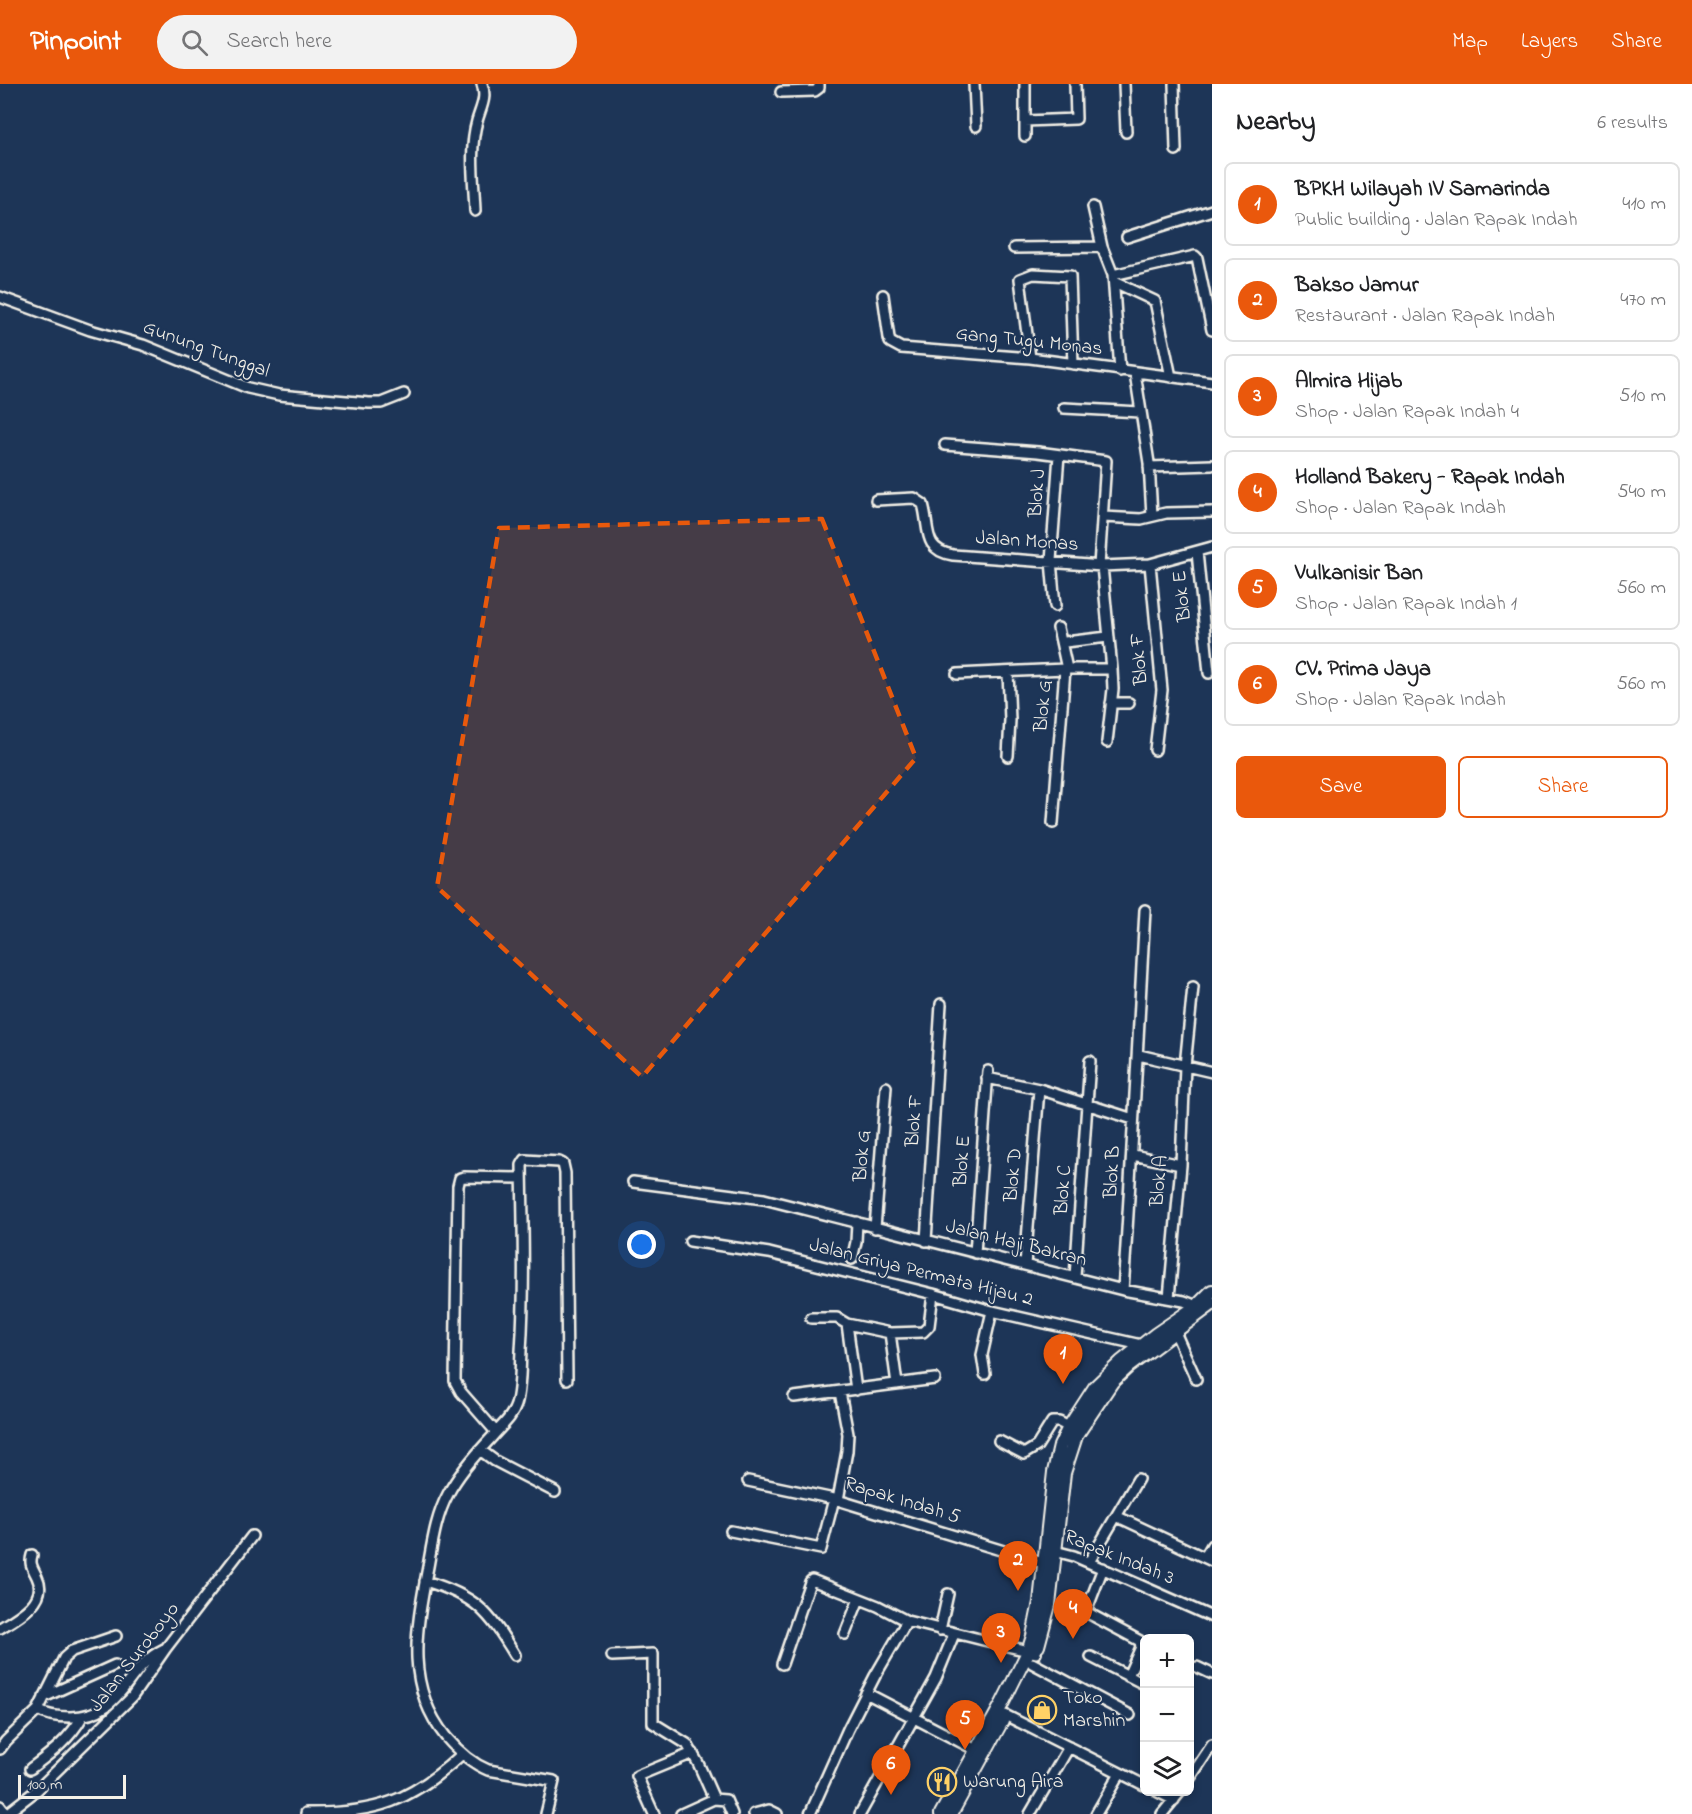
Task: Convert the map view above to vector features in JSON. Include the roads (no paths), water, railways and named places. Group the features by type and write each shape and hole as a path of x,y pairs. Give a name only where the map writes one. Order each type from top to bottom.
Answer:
{"main road":[{"path":"941,1814 1002,1704 1032,1656 1043,1563 1050,1550 1066,1462 1083,1414 1107,1375 1141,1345 1197,1306 1212,1291"},
{"path":"951,1814 1005,1715 1032,1656 1048,1612 1054,1472 1060,1446 1069,1427 1129,1366 1212,1304"}],"street":[{"path":"475,211 474,137 476,123 485,98 482,84"},
{"path":"781,92 815,91 819,88 819,84"},
{"path":"974,84 976,126"},
{"path":"1025,84 1025,136"},
{"path":"1025,121 1076,119 1075,84"},
{"path":"1124,84 1126,132"},
{"path":"1174,84 1176,150"},
{"path":"1093,207 1102,247 1114,278 1120,371"},
{"path":"1127,237 1212,210"},
{"path":"1014,248 1102,247"},
{"path":"1114,278 1192,256 1197,258 1212,330"},
{"path":"1030,358 1020,279 1033,274 1070,276 1073,364"},
{"path":"1114,278 1155,301 1171,377"},
{"name":"Gang Tugu Monas","path":"883,295 890,342 901,348 1030,358 1212,382"},
{"name":"Gunung Tunggal","path":"0,297 90,330 143,345 212,375 263,392 381,403 404,394"},
{"path":"1135,373 1149,466 1152,516"},
{"path":"1064,408 1140,412"},
{"path":"945,445 1106,461 1101,566 1112,669 1107,742"},
{"name":"Blok J","path":"1055,606 1051,561 1059,455"},
{"path":"1149,466 1212,465"},
{"name":"Jalan Monas","path":"876,500 914,498 919,500 925,510 930,541 933,547 946,554 1101,566 1150,564 1212,547"},
{"path":"1103,517 1141,519 1166,513 1212,512"},
{"name":"Blok E","path":"1197,552 1209,673"},
{"name":"Blok F","path":"1150,564 1162,690 1155,750"},
{"path":"957,674 1066,669 1058,628"},
{"path":"1065,642 1108,638"},
{"name":"Blok G","path":"1053,824 1066,669 1112,669"},
{"path":"1008,672 1010,720 1008,756"},
{"path":"1111,703 1129,703"},
{"name":"Blok B","path":"1123,1290 1133,1155 1132,1119 1139,1055 1145,910"},
{"name":"Blok A","path":"1169,1298 1181,1165 1185,1066 1193,987"},
{"name":"Blok F","path":"926,1241 941,1004"},
{"path":"1139,1055 1212,1072"},
{"name":"Blok C","path":"1076,1277 1090,1061"},
{"name":"Blok E","path":"975,1253 988,1074 1039,1089"},
{"name":"Blok G","path":"875,1228 886,1087"},
{"path":"1039,1089 1132,1119"},
{"name":"Blok D","path":"1025,1265 1039,1089"},
{"path":"1133,1155 1181,1165"},
{"path":"546,1814 554,1784 552,1779 488,1770 462,1754 436,1722 428,1710 420,1685 416,1638 431,1549 443,1504 458,1478 514,1412 518,1394 524,1302 522,1165 525,1160 559,1162 564,1168 567,1379"},
{"path":"496,1432 460,1392 455,1381 458,1186 460,1178 464,1177 522,1178"},
{"name":"Jalan Haji Bakran","path":"633,1182 764,1199 1123,1290 1169,1298 1197,1306"},
{"path":"852,1259 856,1242 856,1222"},
{"name":"Jalan Griya Permata Hijau 2","path":"690,1241 769,1253 992,1311 1141,1345"},
{"path":"811,1318 837,1318 847,1324 890,1333 922,1332 927,1330 933,1294"},
{"path":"985,1374 982,1355 992,1311"},
{"path":"847,1324 856,1390"},
{"path":"1175,1332 1196,1379"},
{"path":"890,1333 897,1384"},
{"path":"794,1397 935,1379"},
{"path":"731,1531 821,1549 836,1499 847,1442 840,1392"},
{"path":"999,1441 1024,1454 1036,1446 1052,1422 1059,1422 1069,1427"},
{"path":"480,1450 495,1461 555,1492"},
{"path":"1089,1562 1138,1479"},
{"name":"Rapak Indah 5","path":"748,1481 836,1499 1043,1563"},
{"path":"1116,1516 1208,1559 1212,1545"},
{"name":"Jalan Suroboyo","path":"6,1814 37,1790 132,1697 166,1648 252,1536"},
{"name":"Rapak Indah 3","path":"1050,1550 1089,1562 1212,1617"},
{"path":"0,1628 25,1613 39,1592 40,1582 30,1564 32,1555"},
{"path":"1103,1568 1086,1612 1140,1641 1141,1647 1128,1676"},
{"path":"425,1581 459,1593 476,1604 487,1614 515,1655"},
{"path":"782,1664 811,1581 815,1581 907,1621 1032,1656 1130,1715"},
{"path":"940,1630 948,1594"},
{"path":"846,1634 859,1599"},
{"path":"810,1814 866,1693 907,1621"},
{"path":"860,1814 939,1671 954,1634"},
{"path":"0,1749 38,1710 59,1665 72,1651 116,1636"},
{"path":"38,1710 44,1714 82,1717 105,1708 113,1702 147,1659 166,1648"},
{"path":"612,1656 653,1654 652,1723 687,1744 714,1799"},
{"path":"1091,1657 1140,1682"},
{"path":"44,1697 116,1665"},
{"path":"1197,1666 1212,1674"},
{"path":"866,1693 976,1750"},
{"path":"1005,1715 1140,1783"},
{"path":"30,1769 63,1744 74,1732 82,1717"},
{"path":"1194,1772 1212,1745"},
{"path":"1030,1814 1069,1747"},
{"path":"654,1814 637,1776 693,1753"},
{"path":"306,1813 366,1812 396,1801 437,1777 462,1754"},
{"path":"1096,1814 1120,1773"},
{"path":"1162,1814 1177,1796"},
{"path":"681,1814 714,1799 726,1800 732,1814"},
{"path":"0,1806 6,1814"},
{"path":"754,1814 769,1810 777,1814"}],"place":[{"name":"BPKH Wilayah IV Samarinda","path":"1063,1384"},
{"name":"Bakso Jamur","path":"1018,1591"},
{"name":"Holland Bakery - Rapak Indah","path":"1073,1639"},
{"name":"Almira Hijab","path":"1001,1663"},
{"name":"Toko Marshin","path":"1042,1710"},
{"name":"Vulkanisir Ban","path":"965,1750"},
{"name":"Warung Aira","path":"942,1782"},
{"name":"CV. Prima Jaya","path":"891,1795"}]}
